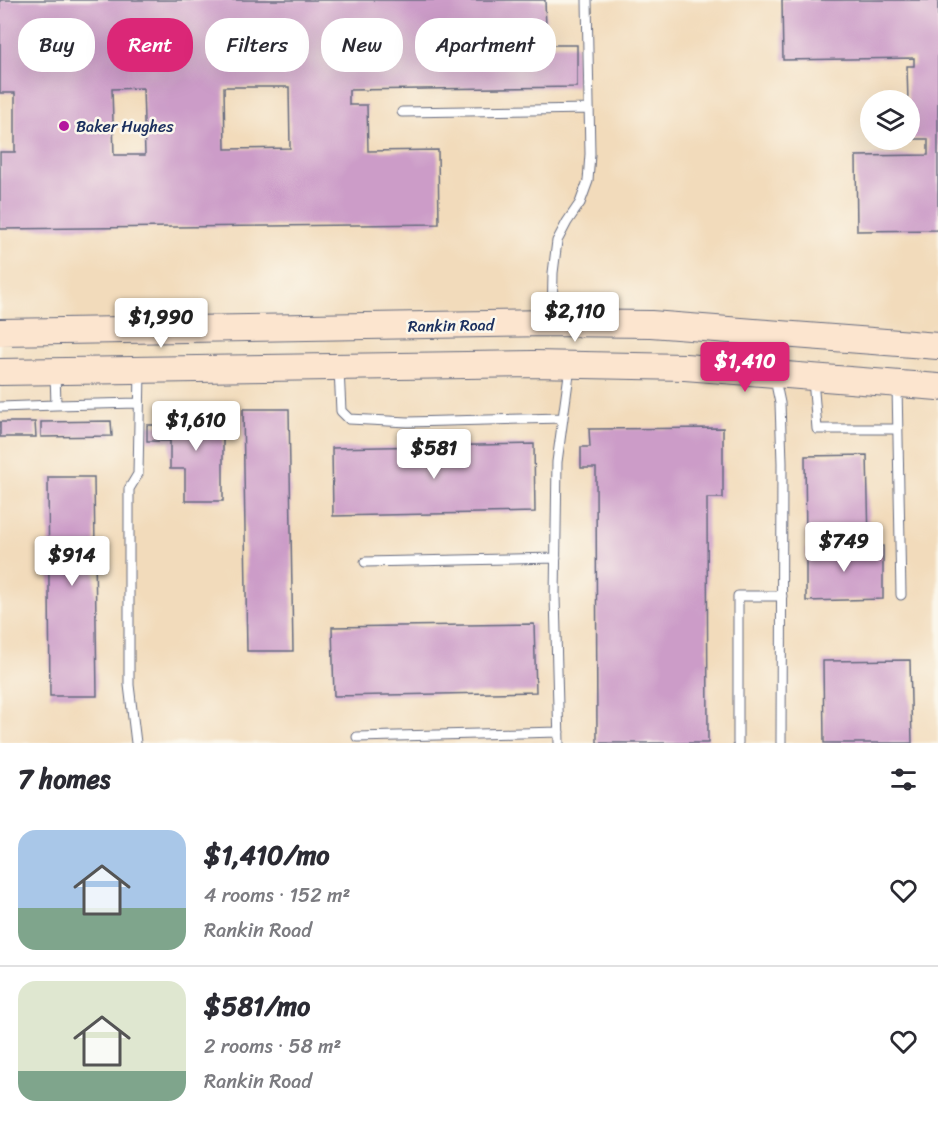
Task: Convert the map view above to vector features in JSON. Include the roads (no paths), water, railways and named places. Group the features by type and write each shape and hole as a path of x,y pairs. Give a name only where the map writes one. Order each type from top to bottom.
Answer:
{"main road":[{"name":"Rankin Road","path":"0,332 552,323 651,324 938,346"},
{"path":"552,323 562,365"},
{"path":"139,330 140,369"},
{"path":"777,373 787,334"},
{"path":"0,372 562,365 685,367 938,387"}],"lane":[{"path":"552,323 553,273 557,241 580,203 588,181 587,0"},
{"path":"402,112 589,110"},
{"path":"559,743 556,558 557,462 563,418 562,365"},
{"path":"339,367 341,411 349,419 408,422 563,418"},
{"path":"136,743 129,685 129,489 138,474 140,369"},
{"path":"55,371 56,405"},
{"path":"777,373 776,384 780,404 781,743"},
{"path":"813,376 817,429 898,429"},
{"path":"897,383 901,595"},
{"path":"0,407 138,403"},
{"path":"364,562 556,558"},
{"path":"738,743 738,596 782,596"},
{"path":"357,737 559,732"}],"place":[{"name":"Baker Hughes","path":"64,126"}]}
